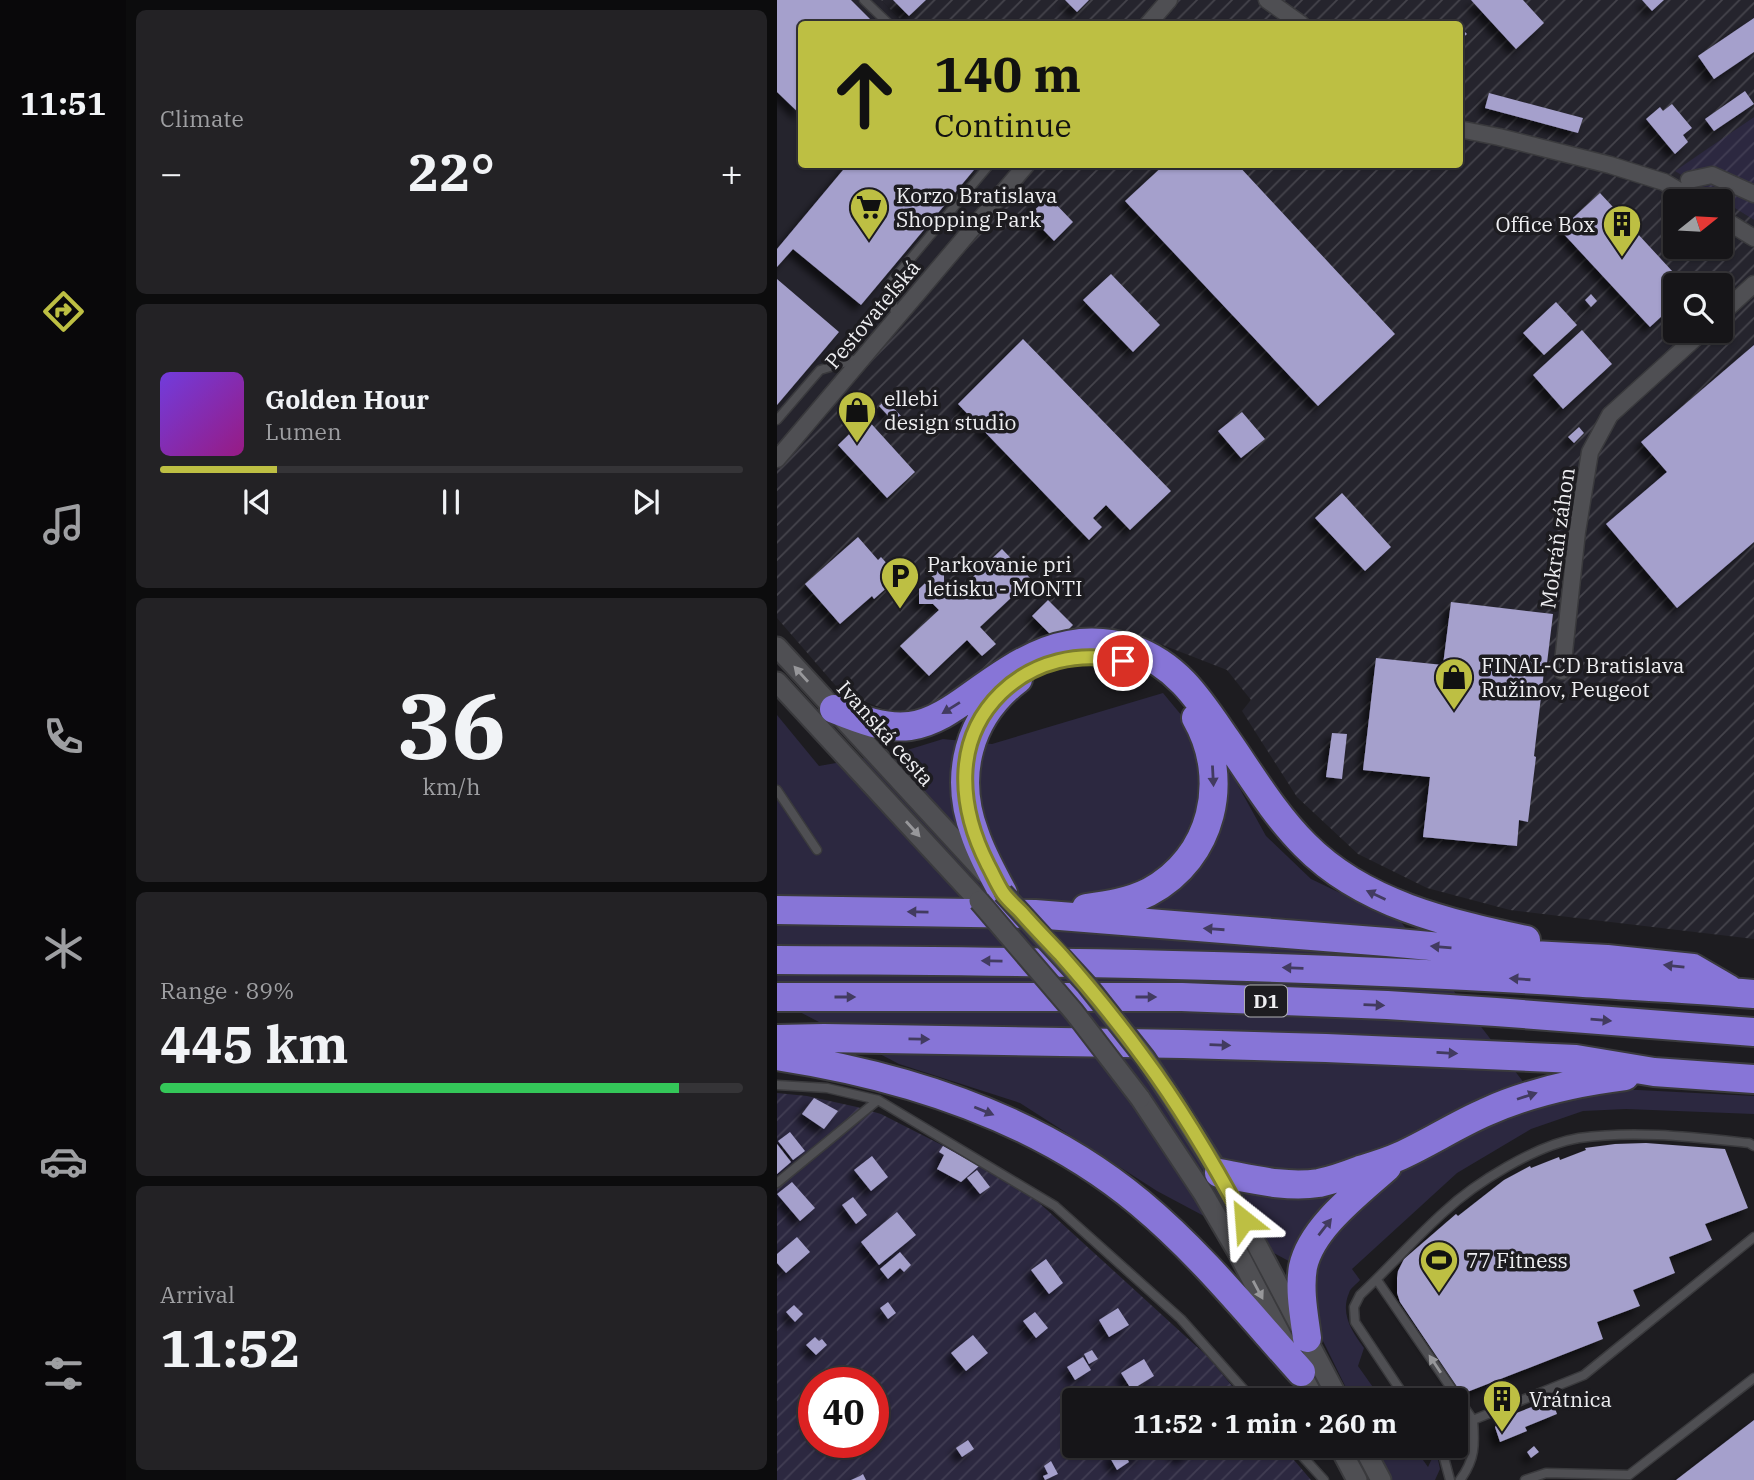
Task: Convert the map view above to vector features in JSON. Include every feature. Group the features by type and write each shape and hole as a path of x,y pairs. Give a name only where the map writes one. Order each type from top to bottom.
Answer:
{"highway":[{"path":"834,709 868,722 913,725 945,713 1025,659 1049,649 1072,644 1105,643 1134,650 1159,662 1288,828 1324,863 1343,877 1380,897 1418,911 1607,959"},
{"path":"1003,893 981,851 965,794 969,749 986,713 1000,694 1020,677 1049,663 1076,657 1109,658 1137,666 1182,689 1204,731 1214,770 1215,784 1210,813 1196,847 1173,875 1149,892 1116,904 1035,914"},
{"path":"777,910 1035,914 1516,954 1607,959 1693,968 1744,993"},
{"name":"D1","path":"777,960 1275,967 1744,993"},
{"name":"D1","path":"777,997 1182,997 1387,1005 1754,1032"},
{"path":"777,1039 865,1038 1326,1048 1576,1059 1654,1072 1754,1079"},
{"path":"777,1056 865,1073 951,1098 988,1112 1072,1154 1141,1204 1177,1237 1204,1263 1301,1372"},
{"path":"1219,1173 1274,1184 1300,1185 1321,1182 1399,1157 1486,1111 1528,1096 1582,1082 1654,1072"},
{"path":"1307,1338 1302,1297 1303,1276 1313,1244 1326,1224 1399,1157"}],"street":[{"path":"1151,21 1169,0"},
{"path":"1267,0 1297,21"},
{"path":"1463,130 1610,165 1677,189"},
{"name":"Pestovateľská","path":"777,458 1024,168"},
{"path":"1689,180 1712,175 1754,194"},
{"path":"1733,225 1754,238"},
{"path":"1733,303 1754,284"},
{"name":"Mokráň záhon","path":"1562,671 1577,532 1590,452 1610,415 1690,343"},
{"name":"Ivanská cesta","path":"777,647 1087,985 1145,1058 1219,1173 1333,1388"},
{"path":"777,682 979,901 1046,978 1140,1098 1203,1193 1237,1251 1309,1388"},
{"path":"1173,1147 1194,1162 1219,1173"},
{"path":"1345,1458 1357,1480"},
{"path":"1369,1458 1381,1480"}],"lane":[{"path":"864,0 886,21"},
{"path":"897,318 887,287 987,168"},
{"path":"1671,185 1689,180"},
{"path":"777,420 820,370 863,357"},
{"path":"777,790 817,850"},
{"path":"777,1085 827,1088 878,1100 1055,1206 1181,1319 1242,1388"},
{"path":"777,1184 878,1100"},
{"path":"1399,1388 1355,1322 1354,1307 1360,1295 1445,1211 1487,1179 1539,1150 1576,1139 1617,1135 1664,1135 1749,1143 1754,1146"},
{"path":"1473,1420 1584,1375 1754,1237"},
{"path":"1377,1280 1473,1420 1475,1446 1468,1469 1459,1480"},
{"path":"1525,1480 1546,1473 1629,1475 1754,1378"},
{"path":"1304,1458 1324,1480"},
{"path":"1444,1458 1450,1480"}],"shaded area":[{"name":"Korzo Bratislava Shopping Park","path":"777,0 881,0 902,21 798,21 798,168 1024,168 777,459"},
{"path":"881,0 1754,0 1754,117 1676,171 1705,189 1663,189 1663,259 1733,259 1733,207 1754,220 1754,939 1510,910 1427,888 1358,854 1297,797 1242,711 1251,700 1227,670 1132,633 1102,628 1065,629 1028,641 943,698 919,709 895,713 842,693 777,618 777,459 1024,168 1463,168 1463,21 902,21"},
{"path":"1754,117 1754,220 1733,207 1733,189 1704,189 1675,171"},
{"path":"1163,693 1235,780 1266,836 1311,879 1401,922 1537,1100 1619,1089 1754,1096 1754,1114 1626,1109 1583,1111 1531,1129 1457,1173 1352,1269 1360,1280 1350,1291 1347,1315 1364,1348 1358,1366 1374,1388 1346,1388 1322,1339 1315,1275 1157,1191 1020,1103 899,1064 777,1000 777,715 819,766 904,751 943,739 992,744"},
{"path":"777,1093 807,1096 881,1114 979,1164 1035,1199 1207,1356 1234,1388 1062,1388 1062,1458 1292,1458 1311,1480 777,1480"},
{"path":"1380,1458 1422,1458 1428,1467 1432,1458 1438,1458 1440,1469 1435,1480 1391,1480"}],"building":[{"path":"777,0 851,0 872,21 798,21 798,112 777,92"},
{"path":"893,0 926,0 909,16"},
{"path":"1065,0 1089,0 1077,12"},
{"path":"1471,0 1523,0 1544,23 1516,49"},
{"path":"1642,0 1664,0 1652,11"},
{"path":"1754,18 1754,52 1714,79 1698,56"},
{"path":"1745,91 1754,104 1714,131 1705,119"},
{"path":"1489,93 1583,118 1578,133 1485,108"},
{"path":"1672,104 1692,128 1683,135 1688,142 1675,154 1646,119 1660,107 1663,111"},
{"path":"845,168 976,168 861,305 793,249 777,267 777,249"},
{"path":"1161,168 1241,168 1395,334 1318,406 1125,201"},
{"name":"Office Box","path":"1600,193 1674,273 1663,273 1663,315 1650,327 1560,230"},
{"path":"1049,197 1073,222 1054,241 1029,215"},
{"path":"1111,274 1160,325 1133,352 1083,300"},
{"path":"777,279 839,332 777,405"},
{"path":"1591,294 1597,301 1591,307 1585,300"},
{"path":"1556,302 1577,325 1544,355 1523,333"},
{"path":"1582,330 1612,364 1563,409 1533,375"},
{"path":"1023,339 1171,491 1130,530 1106,505 1093,518 1102,527 1089,540 958,404"},
{"path":"1754,345 1754,542 1677,608 1606,524 1667,472 1641,442"},
{"path":"886,400 902,417 895,423 879,406"},
{"path":"1242,412 1265,439 1241,458 1218,431"},
{"path":"866,418 915,472 887,498 838,445"},
{"path":"1579,427 1584,433 1574,443 1568,437"},
{"path":"1342,493 1391,547 1365,571 1315,518"},
{"path":"858,537 878,560 881,557 899,577 840,624 805,584"},
{"path":"1002,549 1031,579 980,627 996,644 982,656 967,640 929,676 900,646 939,610 933,604 919,604 919,589 944,565 944,590 951,598"},
{"path":"1048,600 1073,625 1057,641 1032,616"},
{"name":"FINAL-CD Bratislava Ružinov, Peugeot","path":"1451,602 1553,614 1528,822 1519,820 1517,846 1423,837 1430,777 1363,770 1376,658 1443,665"},
{"path":"1332,733 1347,734 1342,779 1326,777"},
{"path":"814,1098 838,1111 824,1129 802,1114"},
{"path":"790,1132 805,1151 793,1160 778,1141"},
{"path":"1646,1143 1725,1149 1748,1208 1705,1224 1712,1240 1669,1257 1675,1273 1633,1290 1640,1306 1597,1322 1603,1339 1468,1392 1468,1388 1458,1388 1400,1302 1397,1278 1404,1259 1456,1214 1458,1216 1504,1180 1530,1166 1531,1168 1559,1157 1560,1160 1586,1150 1585,1148"},
{"path":"777,1144 791,1162 777,1174"},
{"path":"943,1146 979,1166 961,1182 937,1169 944,1155 939,1152"},
{"path":"872,1156 888,1177 871,1191 854,1170"},
{"path":"977,1170 990,1187 980,1194 967,1178"},
{"path":"792,1182 815,1208 800,1221 777,1194"},
{"path":"853,1197 867,1215 856,1224 842,1205"},
{"path":"897,1212 916,1235 879,1265 861,1242"},
{"path":"797,1237 810,1252 786,1273 777,1263 777,1254"},
{"path":"900,1252 911,1265 904,1272 900,1268 888,1279 880,1269"},
{"path":"1046,1259 1063,1283 1049,1294 1031,1270"},
{"path":"888,1302 896,1313 888,1319 880,1308"},
{"path":"794,1305 803,1314 795,1322 786,1312"},
{"path":"1118,1308 1129,1325 1109,1337 1099,1320"},
{"path":"1035,1312 1048,1328 1036,1338 1023,1321"},
{"path":"973,1335 988,1353 966,1371 951,1353"},
{"path":"815,1337 819,1341 822,1339 827,1345 816,1355 806,1345"},
{"path":"1092,1350 1098,1359 1089,1364 1084,1354"},
{"path":"1083,1357 1091,1370 1075,1380 1067,1367"},
{"path":"1144,1359 1154,1376 1137,1388 1130,1388 1121,1373"},
{"path":"1552,1399 1557,1414 1525,1427 1527,1431 1500,1442 1495,1427 1501,1419"},
{"path":"1754,1420 1754,1480 1676,1480"},
{"path":"968,1440 974,1449 962,1457 956,1448"},
{"path":"1534,1446 1539,1452 1531,1458 1527,1452"},
{"path":"1110,1458 1127,1458 1129,1462 1117,1470"},
{"path":"1051,1461 1058,1474 1045,1480 1043,1476 1048,1474 1044,1466"},
{"path":"863,1474 866,1480 851,1480 860,1476"}],"place":[{"name":"Korzo Bratislava Shopping Park","path":"869,241"},
{"name":"Office Box","path":"1622,258"},
{"name":"ellebi design studio","path":"857,444"},
{"name":"Parkovanie pri letisku - MONTI","path":"900,610"},
{"name":"FINAL-CD Bratislava Ružinov, Peugeot","path":"1454,711"},
{"name":"77 Fitness","path":"1439,1294"},
{"name":"Vrátnica","path":"1502,1433"}],"route":[{"path":"1123,661 1076,657 1049,663 1010,685 990,707 976,731 966,763 965,794 981,851 1003,893 1087,985 1145,1058 1219,1173 1244,1220"}]}
